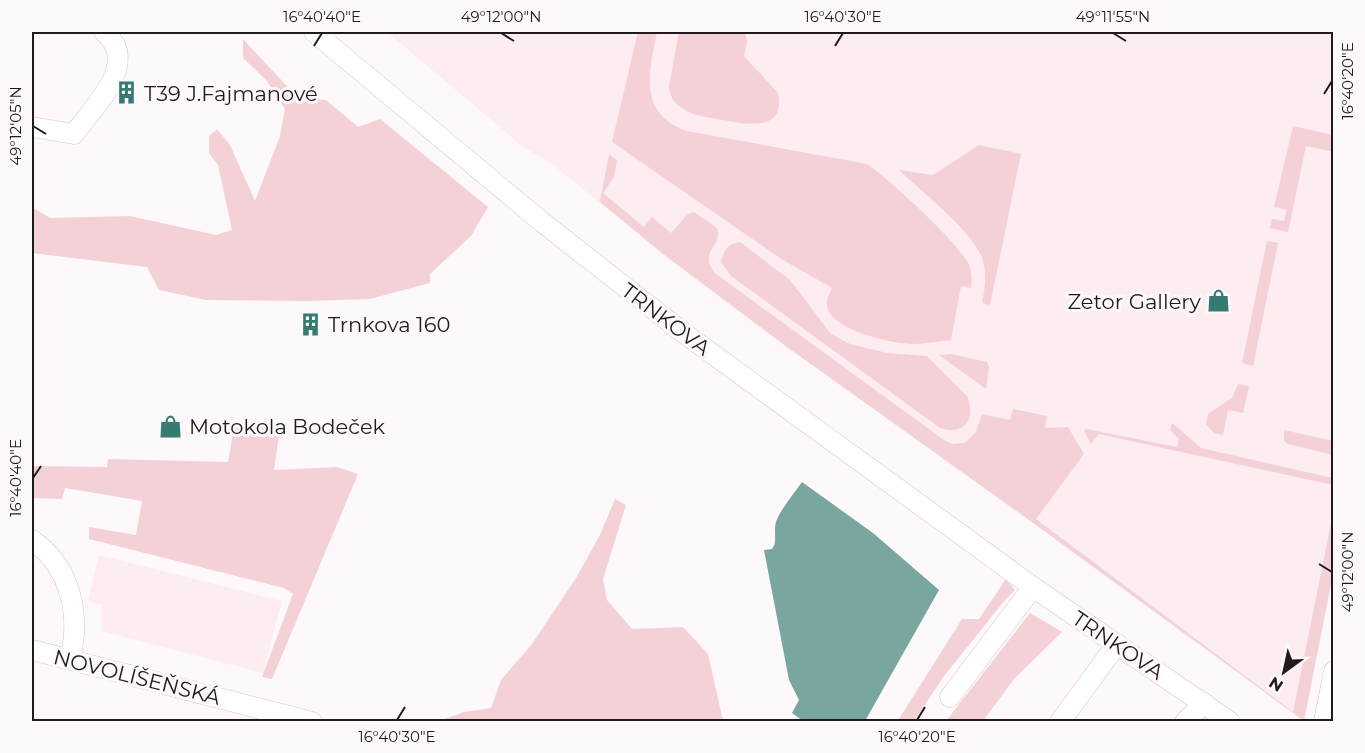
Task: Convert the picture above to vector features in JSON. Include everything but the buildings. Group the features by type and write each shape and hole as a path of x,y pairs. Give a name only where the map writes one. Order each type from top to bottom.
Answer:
{"street":[{"path":"32,127 74,134 118,69 117,47 104,32"},
{"name":"TRNKOVA","path":"314,32 542,222 685,334 1033,587 1230,722"},
{"path":"32,540 57,563 67,589 76,630 70,659"},
{"path":"950,697 1033,587"},
{"path":"1060,722 1117,644"},
{"name":"NOVOLÍŠEŇSKÁ","path":"32,650 312,722"},
{"path":"1324,722 1334,671"},
{"path":"1185,722 1204,703"}],"shaded area":[{"path":"387,32 1333,32 1334,572 1304,721 787,347 663,254 552,164 522,146"},
{"path":"638,32 657,32 651,62 650,90 653,103 660,114 671,123 687,131 867,164 922,212 963,255 971,271 971,288 961,286 951,340 918,344 904,343 876,338 847,327 828,311 827,299 832,288 783,260 612,142"},
{"path":"679,32 745,32 747,42 744,56 778,93 779,106 776,115 762,123 742,123 694,114 677,104 669,86"},
{"path":"243,39 296,96 326,100 358,127 380,119 488,207 471,236 430,274 430,283 370,299 206,300 159,290 147,267 32,253 32,207 50,218 130,216 216,235 232,230 218,165 209,153 209,136 217,129 230,145 255,201 280,136 285,109 266,80 243,58"},
{"path":"1293,126 1333,135 1334,152 1306,146 1288,232 1270,228 1272,219 1284,221 1287,210 1274,207"},
{"path":"979,145 1021,154 990,305 982,303 985,272 979,250 959,226 899,170 933,175"},
{"path":"609,154 617,160 614,177 603,193 644,227 652,217 671,233 688,214 694,212 717,228 717,240 709,255 711,266 716,274 944,440 952,444 965,443 976,432 982,414 1010,420 1013,409 1047,416 1045,428 1068,427 1084,454 1036,519 1293,712 1333,514 1333,573 1304,721 787,347 663,254 600,202"},
{"path":"1267,241 1278,243 1253,366 1242,363"},
{"path":"740,242 790,280 831,334 850,344 887,353 927,356 967,396 970,412 966,424 956,430 940,428 731,276 721,262 723,254 732,244"},
{"path":"951,354 987,362 989,367 986,389 939,355"},
{"path":"1238,384 1249,386 1243,413 1228,410 1223,435 1214,433 1206,424 1208,414 1232,398"},
{"path":"235,422 280,428 274,470 337,467 358,474 272,679 262,677 293,594 284,588 89,539 89,527 136,535 142,501 65,488 62,499 32,498 32,466 107,467 108,459 228,462"},
{"path":"1172,423 1201,448 1333,478 1333,485 1099,434 1091,444 1084,431 1086,429 1177,447 1179,439 1170,430"},
{"path":"1284,430 1333,441 1333,455 1288,444 1284,441"},
{"path":"802,482 873,533 939,590 865,721 803,721 792,713 799,700 789,680 764,550 772,549 774,546 775,525 778,517"},
{"path":"615,499 626,505 603,579 607,600 632,629 683,627 708,654 723,721 439,721 464,712 491,708 501,680 532,644 576,578 600,535"},
{"path":"99,555 282,601 263,673 101,631 102,605 88,601"},
{"path":"1006,579 1015,590 944,676 914,721 897,722 962,619 979,619"},
{"path":"1030,613 1062,632 1014,679 983,721 946,721"}],"place":[{"name":"T39 J.Fajmanové","path":"126,93"},
{"name":"Zetor Gallery","path":"1219,301"},
{"name":"Trnkova 160","path":"310,324"},
{"name":"Motokola Bodeček","path":"171,426"}]}
